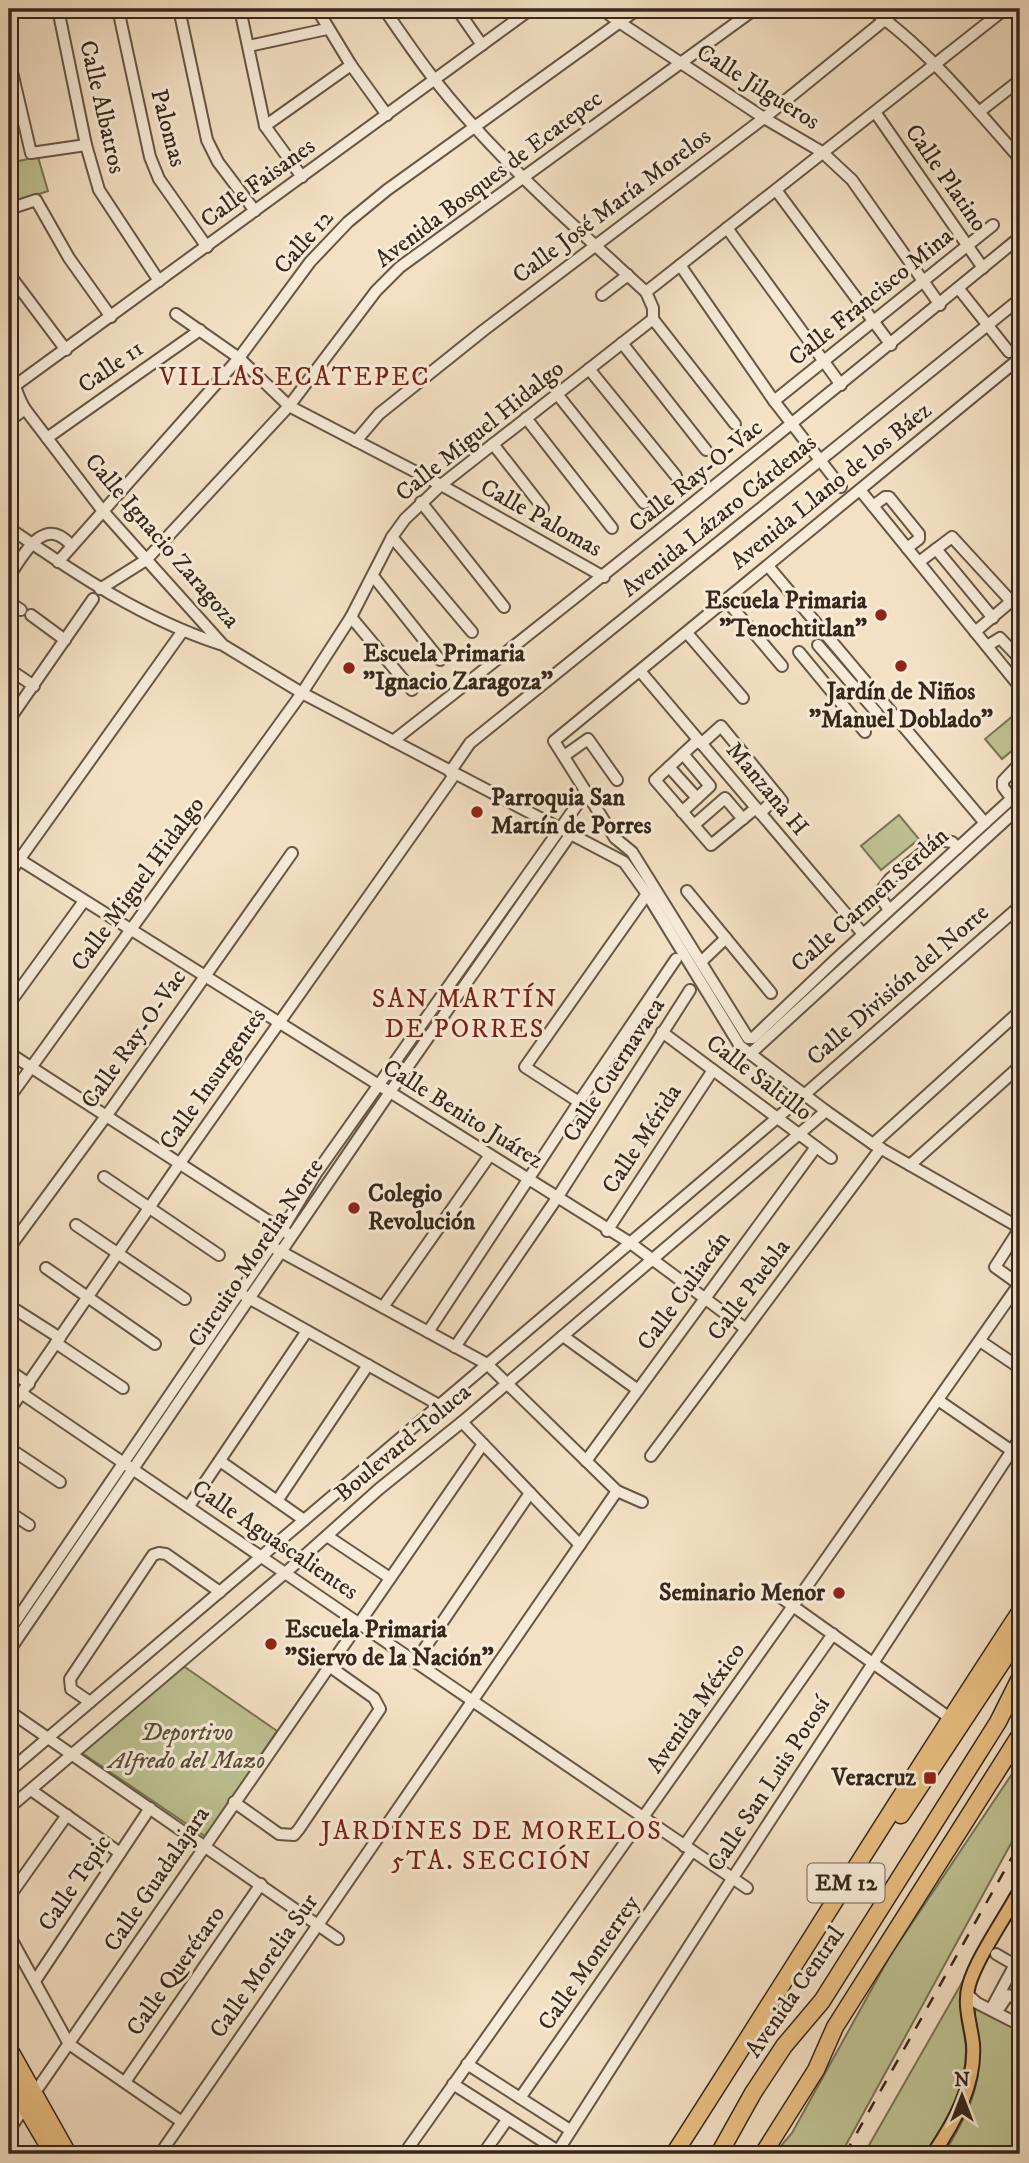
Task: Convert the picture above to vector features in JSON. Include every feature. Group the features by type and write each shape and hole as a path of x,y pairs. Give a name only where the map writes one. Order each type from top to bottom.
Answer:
{"highway":[{"name":"EM 12","path":"674,2154 770,2006 933,1744 1020,1612"},
{"name":"EM 12","path":"686,2154 935,1762 1020,1635"},
{"name":"Avenida Central","path":"719,2154 752,2093 784,2046 822,2000 844,1966 998,1722 1020,1678"},
{"name":"Avenida Central","path":"764,2154 816,2070 835,2027 1020,1735"},
{"path":"9,2049 52,2154"},
{"path":"9,2079 30,2101 68,2154"}],"main road":[{"path":"933,2154 960,2108 971,2069 973,2046 967,1994 977,1966 1020,1890"}],"street":[{"name":"Calle Albatros","path":"58,9 86,145 99,190 159,281"},
{"name":"Palomas","path":"118,9 150,157 159,179 207,247"},
{"path":"179,9 207,140 218,162 255,211"},
{"path":"240,9 265,126 302,177"},
{"path":"317,9 327,29 387,115"},
{"path":"384,9 435,80 476,126 524,176 646,292 653,308 653,319 736,424"},
{"path":"457,9 482,45"},
{"name":"Calle Faisanes","path":"13,392 159,281 530,9"},
{"name":"Calle Jilgueros","path":"602,9 764,118 822,152 852,180 940,305"},
{"name":"Calle 12","path":"58,562 239,358 310,262 348,222 387,190 638,9"},
{"name":"Avenida Bosques de Ecatepec","path":"100,589 146,560 289,406 376,291 400,267 755,9"},
{"path":"870,9 885,19 934,65 1020,159"},
{"name":"Calle José María Morelos","path":"356,441 379,414 596,244 764,118 898,9"},
{"path":"646,292 1006,9"},
{"path":"249,46 327,29"},
{"path":"9,59 31,153 86,145"},
{"path":"265,126 351,65"},
{"path":"979,112 1020,80"},
{"name":"Calle Platino","path":"875,112 983,268"},
{"path":"776,190 891,345"},
{"path":"9,209 36,200 69,258 111,317"},
{"name":"Calle Francisco Mina","path":"774,401 993,225"},
{"path":"727,228 841,385"},
{"name":"Calle Ray-O-Vac","path":"393,741 604,577 1020,237"},
{"path":"680,265 774,401 841,487"},
{"path":"9,274 66,350"},
{"path":"602,295 628,275"},
{"path":"959,289 1009,352"},
{"name":"Avenida Lázaro Cárdenas","path":"453,773 470,743 1020,299"},
{"name":"Calle Palomas","path":"176,314 239,358 289,406 440,485 604,577"},
{"name":"Calle Miguel Hidalgo","path":"9,1098 302,693 351,617 392,537 405,519 440,485 653,319"},
{"name":"Calle 11","path":"47,438 200,330"},
{"path":"622,343 706,450"},
{"name":"Avenida Llano de los Báez","path":"564,756 554,741 1020,358"},
{"path":"589,369 676,477"},
{"name":"Calle Ignacio Zaragoza","path":"9,374 13,392 102,510 223,645 302,693 624,862 647,894 740,1046 877,1146 1020,1228"},
{"path":"557,394 645,503"},
{"path":"9,421 25,409"},
{"path":"526,418 612,528"},
{"path":"493,444 543,508"},
{"path":"860,490 1020,687"},
{"path":"873,506 889,497 919,534 919,538 907,548"},
{"path":"421,502 504,607"},
{"path":"9,528 100,589 182,632 223,645"},
{"path":"9,576 37,538 46,534 57,534 71,545"},
{"path":"392,537 472,632"},
{"path":"919,562 950,538 955,538 1009,599 1008,604 975,632"},
{"path":"936,549 993,618"},
{"path":"768,566 827,637 881,710"},
{"path":"373,576 440,660"},
{"path":"9,720 93,599"},
{"path":"726,600 782,666"},
{"path":"9,602 21,610"},
{"path":"32,615 65,640"},
{"path":"351,617 412,690"},
{"path":"9,874 14,856 182,632"},
{"path":"687,633 743,698"},
{"path":"827,637 802,655 863,729 881,710"},
{"path":"987,646 1000,638 1020,659"},
{"path":"818,645 985,823"},
{"path":"9,669 34,686"},
{"name":"Manzana H","path":"640,671 863,934"},
{"path":"721,726 780,799 743,819 711,845 655,780 699,742 721,726"},
{"path":"617,780 588,739 564,756 615,838 632,852 701,962 726,938"},
{"path":"682,812 710,786 683,754"},
{"path":"1017,799 1003,787 1003,781 1020,763"},
{"path":"669,767 697,799"},
{"name":"Calle Insurgentes","path":"9,1411 453,773"},
{"path":"694,825 725,798 743,819"},
{"name":"Calle Carmen Serdán","path":"701,962 748,1038 753,1038 985,823 1017,799"},
{"name":"Calle Carmen Serdán","path":"750,1054 1017,799"},
{"path":"565,832 579,802"},
{"name":"Circuito Morelia Norte","path":"9,1651 317,1172 528,874 565,832"},
{"name":"Circuito Morelia Norte","path":"9,1631 250,1299 539,880 565,832"},
{"path":"889,910 880,892 890,879 938,840 952,842 958,848"},
{"name":"Calle Ray-O-Vac","path":"9,1248 107,1116 292,853"},
{"name":"Calle Benito Juárez","path":"14,856 629,1242 746,1329"},
{"path":"528,874 539,880"},
{"path":"687,891 771,993"},
{"path":"579,1102 526,1067 647,894"},
{"path":"9,1004 84,901"},
{"name":"Calle División del Norte","path":"804,1095 1020,906"},
{"path":"428,1332 676,959"},
{"name":"Calle Cuernavaca","path":"455,1347 557,1198 690,990"},
{"name":"Calle Puebla","path":"651,1456 877,1146 1020,1011"},
{"name":"Calle Saltillo","path":"662,1032 831,1158"},
{"path":"9,1053 293,1237"},
{"path":"911,1165 1020,1066"},
{"name":"Calle Mérida","path":"607,1230 713,1070"},
{"name":"Boulevard Toluca","path":"9,1771 804,1095"},
{"name":"Boulevard Toluca","path":"9,1808 826,1111"},
{"name":"Calle Culiacán","path":"586,1461 816,1147"},
{"path":"383,1307 490,1156"},
{"path":"104,1177 219,1255"},
{"path":"76,1225 185,1299"},
{"path":"1020,1228 995,1267 1020,1284"},
{"path":"271,1246 487,1364 617,1491 642,1502"},
{"path":"46,1268 155,1344"},
{"name":"Avenida México","path":"404,2154 1020,1284"},
{"path":"239,1293 439,1405"},
{"path":"16,1310 123,1388"},
{"path":"189,1506 307,1331"},
{"path":"563,1336 638,1390"},
{"path":"980,1341 1020,1368"},
{"path":"277,1501 368,1365"},
{"name":"Calle Aguascalientes","path":"9,1370 25,1388 129,1466 747,1888"},
{"path":"938,1400 1012,1451"},
{"path":"462,1422 580,1545"},
{"name":"Calle San Luis Potosí","path":"557,2152 1020,1438"},
{"name":"Calle Guadalajara","path":"9,2130 482,1444"},
{"path":"9,1448 60,1482"},
{"path":"220,1461 304,1520"},
{"name":"Calle Morelia Sur","path":"160,2154 617,1491"},
{"path":"416,1661 530,1493"},
{"path":"9,1512 29,1525"},
{"path":"327,1535 390,1578"},
{"path":"90,1702 71,1689 70,1679 153,1555 166,1554 220,1592"},
{"path":"776,1594 947,1716"},
{"name":"Calle Monterrey","path":"520,2098 833,1634"},
{"path":"234,1802 279,1834 294,1835 299,1829 380,1709 374,1698 329,1667"},
{"path":"9,1710 338,1939"},
{"path":"31,1790 120,1853"},
{"name":"Calle Tepic","path":"35,1981 150,1808"},
{"path":"9,1897 67,1815"},
{"name":"Calle Querétaro","path":"125,2082 261,1884"},
{"path":"9,1935 69,2044 182,2122"},
{"path":"994,2011 1018,1960 996,1955"},
{"path":"967,1994 977,2003 1020,2025"},
{"path":"994,2011 1008,1995 1020,2000"},
{"path":"467,2064 570,2130"},
{"path":"453,2084 557,2152"},
{"path":"483,2154 507,2120"}],"green space":[{"path":"38,157 48,191 9,204 9,163"},
{"path":"1020,710 1020,744 1002,759 985,739"},
{"path":"899,815 919,839 881,870 861,846"},
{"name":"Deportivo Alfredo del Mazo","path":"182,1665 277,1731 206,1837 82,1753"},
{"path":"1020,1762 1020,1827 841,2154 774,2154 792,2133 890,1956"},
{"path":"964,1979 961,1996 966,2045 963,2078 940,2131 924,2154 864,2154"},
{"path":"979,2009 1020,2031 1020,2154 944,2154 972,2100 978,2076 974,2016 975,2010"}],"railway":[{"path":"845,2154 1020,1843"}],"place":[{"name":"Escuela Primaria \"Tenochtitlan\"","path":"881,615"},
{"name":"Jardín de Niños \"Manuel Doblado\"","path":"901,666"},
{"name":"Escuela Primaria \"Ignacio Zaragoza\"","path":"349,668"},
{"name":"Parroquia San Martín de Porres","path":"477,812"},
{"name":"Colegio Revolución","path":"354,1208"},
{"name":"Seminario Menor","path":"839,1593"},
{"name":"Escuela Primaria \"Siervo de la Nación\"","path":"271,1644"},
{"name":"Veracruz","path":"930,1778"}],"district":[{"name":"VILLAS ECATEPEC","path":"295,377"},
{"name":"SAN MARTÍN DE PORRES","path":"465,1014"},
{"name":"JARDINES DE MORELOS 5TA. SECCIÓN","path":"492,1846"}]}
